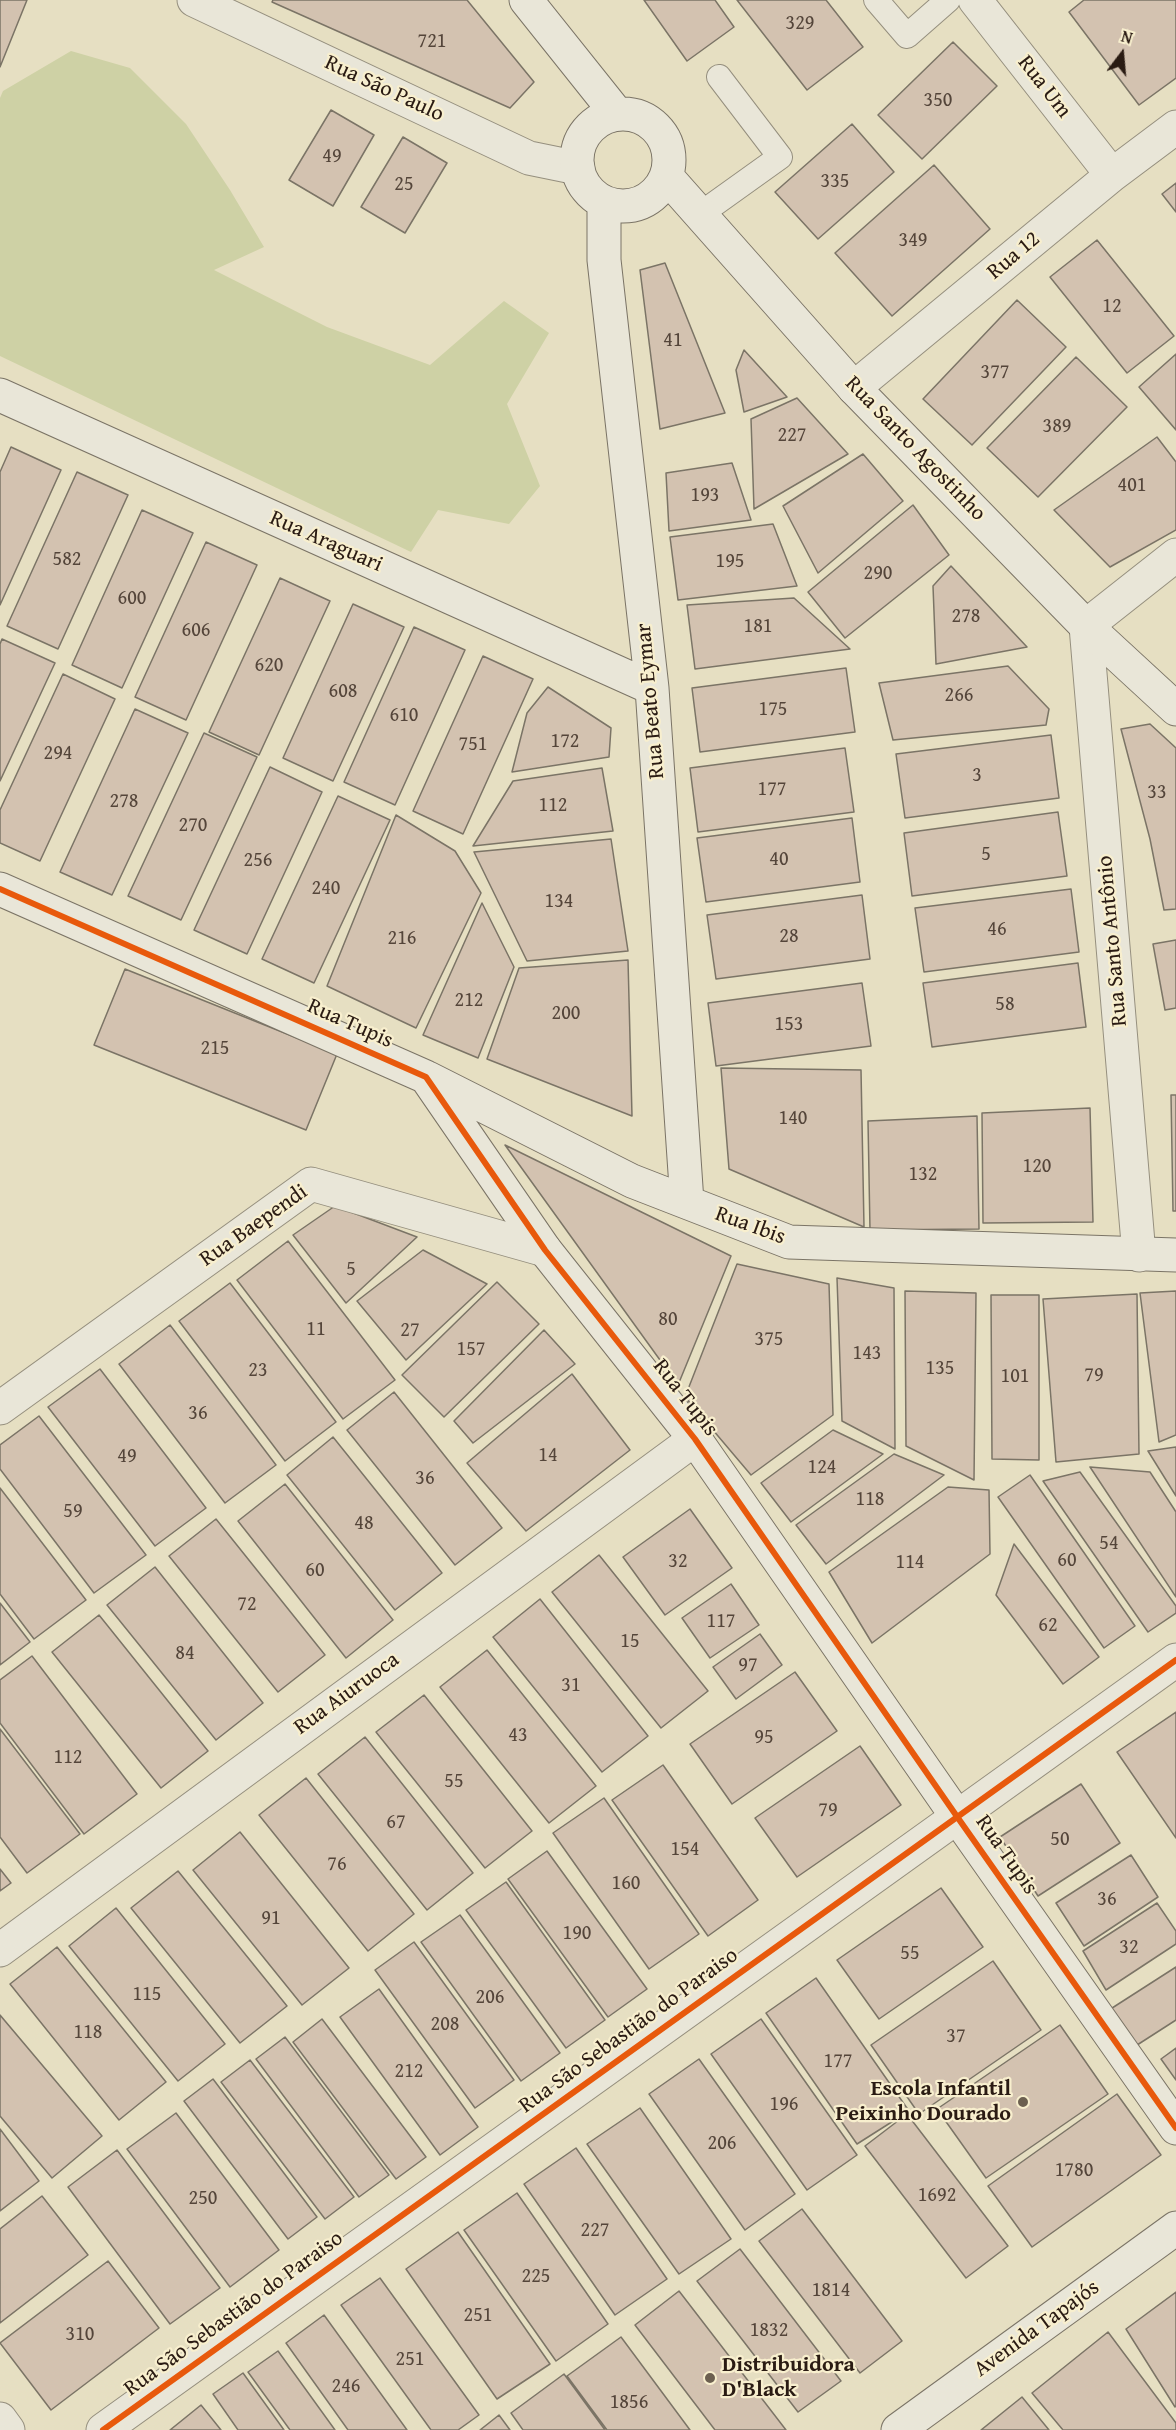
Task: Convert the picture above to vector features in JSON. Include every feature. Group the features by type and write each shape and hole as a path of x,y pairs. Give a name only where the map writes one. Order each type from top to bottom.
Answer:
{"street":[{"name":"Rua São Paulo","path":"194,0 530,158 578,168"},
{"path":"526,0 617,114"},
{"name":"Rua Um","path":"987,4 1112,175"},
{"path":"617,114 633,115 648,121 660,132 668,146 670,162 667,177 653,195 633,205 618,206 604,202 587,188 578,168 578,153 582,139 591,127 617,114"},
{"name":"Rua 12","path":"854,387 1112,175 1176,128"},
{"name":"Rua Santo Agostinho","path":"667,177 854,387 1086,626 1176,709"},
{"name":"Rua Beato Eymar","path":"604,202 604,260 652,688 687,1202"},
{"name":"Rua Araguari","path":"0,395 652,688"},
{"path":"1086,626 1176,555"},
{"name":"Rua Santo Antônio","path":"1086,626 1139,1255"},
{"name":"Rua Tupis","path":"0,889 426,1077 544,1250 695,1438 1176,2128"},
{"name":"Rua Ibis","path":"426,1077 633,1181 789,1242 1176,1255"},
{"name":"Rua Baependi","path":"0,1408 311,1184 544,1250"},
{"name":"Rua Aiuruoca","path":"0,1950 695,1438"},
{"name":"Rua São Sebastião do Paraiso","path":"103,2430 1176,1660"},
{"name":"Avenida Tapajós","path":"898,2430 1176,2228"},
{"path":"0,2419 8,2430"}],"lane":[{"path":"876,0 907,36 948,0"},
{"path":"699,215 780,157 719,77"}],"green space":[{"path":"71,51 130,68 186,124 230,190 264,247 214,270 327,327 430,365 504,301 549,333 507,404 540,486 509,524 438,510 411,552 0,356 0,98 3,91"}],"building":[{"path":"0,0 27,0 0,67"},
{"path":"273,0 467,0 534,82 510,108 272,2"},
{"path":"644,0 715,0 734,27 687,61"},
{"path":"737,0 826,0 863,47 807,90"},
{"path":"1084,0 1176,0 1176,78 1139,105 1069,12"},
{"path":"953,42 997,86 922,159 878,115"},
{"path":"331,110 374,135 333,206 289,180"},
{"path":"852,124 894,172 818,239 775,192"},
{"path":"403,137 447,163 405,233 361,207"},
{"path":"934,165 990,229 892,316 835,253"},
{"path":"1176,183 1176,212 1162,194"},
{"path":"1097,240 1174,336 1127,373 1050,277"},
{"path":"665,263 725,413 660,429 640,270"},
{"path":"1017,300 1066,347 972,445 923,399"},
{"path":"744,350 787,397 744,412 736,370"},
{"path":"1176,354 1176,430 1139,387"},
{"path":"1076,357 1127,407 1038,497 987,448"},
{"path":"797,398 848,454 754,509 751,419"},
{"path":"1157,437 1176,462 1176,530 1110,567 1054,510"},
{"path":"11,447 61,470 0,605 0,472"},
{"path":"863,454 903,501 818,573 783,506"},
{"path":"732,463 751,520 669,531 666,473"},
{"path":"77,472 128,495 58,649 7,626"},
{"path":"913,505 949,555 845,638 808,592"},
{"path":"142,510 193,533 122,688 72,665"},
{"path":"773,524 797,586 678,600 670,537"},
{"path":"206,542 257,565 186,720 135,697"},
{"path":"951,566 1027,647 936,664 933,586"},
{"path":"280,578 330,601 259,755 209,732"},
{"path":"794,598 850,649 695,669 687,605"},
{"path":"353,604 404,627 333,781 283,758"},
{"path":"414,627 465,650 395,805 344,782"},
{"path":"2,639 55,663 0,781 0,644"},
{"path":"483,656 533,679 463,834 413,811"},
{"path":"1008,666 1049,709 1046,725 893,740 879,683"},
{"path":"846,668 855,732 700,752 692,688"},
{"path":"63,674 115,699 40,861 0,843 0,810"},
{"path":"548,687 611,728 609,757 512,772 527,713"},
{"path":"135,709 188,733 112,895 60,872"},
{"path":"1150,724 1176,748 1176,909 1164,910 1150,839 1121,729"},
{"path":"204,733 257,757 181,920 128,896"},
{"path":"1051,735 1059,798 905,818 896,754"},
{"path":"845,748 854,812 698,832 690,768"},
{"path":"270,767 322,792 247,954 194,930"},
{"path":"602,768 613,831 473,846 513,781"},
{"path":"338,796 390,820 314,983 262,959"},
{"path":"1058,812 1067,876 912,896 904,833"},
{"path":"396,815 455,851 481,893 416,1028 327,986"},
{"path":"852,818 860,882 706,902 697,838"},
{"path":"611,839 628,951 527,961 474,852"},
{"path":"1071,889 1079,952 924,972 915,908"},
{"path":"862,895 870,959 716,979 707,915"},
{"path":"482,903 514,967 478,1058 423,1035"},
{"path":"1176,940 1176,1008 1165,1010 1153,944"},
{"path":"628,960 632,1116 487,1059 519,968"},
{"path":"1078,963 1086,1027 932,1047 923,983"},
{"path":"125,969 337,1054 306,1130 94,1045"},
{"path":"862,983 871,1046 716,1066 708,1003"},
{"path":"721,1068 861,1070 864,1227 729,1169"},
{"path":"1171,1095 1176,1095 1176,1211 1173,1211"},
{"path":"1090,1108 1093,1222 983,1223 982,1113"},
{"path":"977,1116 979,1229 870,1230 868,1121"},
{"path":"505,1145 731,1256 678,1385"},
{"path":"335,1206 417,1237 346,1303 293,1235"},
{"path":"288,1241 395,1380 343,1419 237,1280"},
{"path":"423,1250 487,1284 406,1360 357,1301"},
{"path":"737,1264 829,1284 833,1415 751,1475 685,1397"},
{"path":"837,1278 894,1288 895,1449 842,1421"},
{"path":"497,1282 539,1324 444,1417 402,1375"},
{"path":"230,1283 336,1422 285,1461 179,1321"},
{"path":"905,1291 976,1293 974,1480 906,1446"},
{"path":"1176,1291 1176,1435 1159,1442 1140,1293"},
{"path":"1137,1294 1139,1454 1056,1462 1043,1299"},
{"path":"991,1295 1039,1295 1039,1460 992,1459"},
{"path":"170,1325 276,1465 225,1503 119,1364"},
{"path":"544,1330 575,1364 473,1443 454,1421"},
{"path":"100,1369 206,1508 155,1546 48,1407"},
{"path":"572,1374 630,1450 526,1531 467,1463"},
{"path":"394,1392 502,1528 455,1565 347,1430"},
{"path":"39,1416 146,1555 94,1593 0,1469 0,1445"},
{"path":"833,1430 883,1454 791,1522 761,1483"},
{"path":"333,1437 442,1573 395,1610 287,1475"},
{"path":"1176,1447 1176,1496 1148,1451"},
{"path":"894,1454 944,1475 826,1564 796,1525"},
{"path":"1090,1467 1150,1472 1176,1512 1176,1597"},
{"path":"1080,1472 1176,1606 1176,1613 1148,1632 1043,1481"},
{"path":"1030,1475 1135,1626 1104,1648 998,1497"},
{"path":"285,1484 393,1620 346,1658 238,1521"},
{"path":"948,1487 989,1490 990,1554 872,1643 829,1572"},
{"path":"0,1488 86,1600 34,1639 0,1594"},
{"path":"690,1509 732,1568 665,1615 623,1557"},
{"path":"216,1519 325,1655 278,1692 169,1556"},
{"path":"1014,1544 1099,1657 1063,1684 996,1595"},
{"path":"599,1555 708,1691 661,1728 552,1592"},
{"path":"155,1567 263,1703 216,1740 107,1605"},
{"path":"731,1584 759,1625 710,1658 682,1618"},
{"path":"540,1599 648,1736 602,1772 493,1637"},
{"path":"0,1603 30,1642 0,1665"},
{"path":"99,1615 208,1751 161,1788 52,1652"},
{"path":"760,1634 782,1665 736,1699 713,1667"},
{"path":"487,1650 596,1786 549,1823 440,1687"},
{"path":"32,1656 137,1794 84,1834 0,1723 0,1680"},
{"path":"795,1672 837,1731 732,1804 690,1744"},
{"path":"424,1695 532,1831 485,1868 376,1732"},
{"path":"1176,1712 1176,1838 1117,1752"},
{"path":"0,1729 80,1834 27,1873 0,1837"},
{"path":"365,1737 473,1873 427,1910 318,1774"},
{"path":"860,1746 901,1805 797,1877 755,1818"},
{"path":"663,1765 758,1900 708,1936 612,1800"},
{"path":"306,1778 414,1914 368,1951 259,1815"},
{"path":"1081,1784 1120,1843 1038,1896 1000,1837"},
{"path":"604,1798 699,1934 649,1969 553,1833"},
{"path":"240,1832 349,1968 302,2005 193,1870"},
{"path":"547,1851 647,1989 608,2017 508,1879"},
{"path":"1131,1855 1158,1897 1084,1946 1056,1903"},
{"path":"0,1869 11,1883 0,1891"},
{"path":"178,1871 287,2006 240,2043 131,1908"},
{"path":"506,1882 605,2020 566,2048 466,1910"},
{"path":"941,1888 983,1947 879,2019 837,1960"},
{"path":"1157,1903 1176,1931 1176,1944 1106,1990 1083,1951"},
{"path":"116,1908 225,2044 178,2081 69,1946"},
{"path":"460,1915 560,2053 521,2081 421,1942"},
{"path":"414,1942 514,2080 475,2108 375,1970"},
{"path":"57,1947 166,2082 119,2120 10,1984"},
{"path":"993,1961 1041,2030 919,2114 871,2045"},
{"path":"1176,1967 1176,2020 1134,2047 1109,2010"},
{"path":"816,1978 909,2111 857,2144 766,2013"},
{"path":"379,1989 478,2127 440,2155 340,2017"},
{"path":"0,2015 102,2136 52,2178 0,2116"},
{"path":"322,2019 426,2157 396,2179 293,2042"},
{"path":"761,2019 857,2155 807,2190 711,2054"},
{"name":"Escola Infantil Peixinho Dourado","path":"1060,2025 1108,2094 986,2178 937,2109"},
{"path":"285,2037 389,2175 359,2197 256,2059"},
{"path":"1176,2048 1176,2080 1161,2059"},
{"path":"699,2059 795,2194 745,2230 649,2094"},
{"path":"250,2060 354,2197 325,2219 221,2082"},
{"path":"213,2079 317,2217 288,2239 184,2101"},
{"path":"1117,2094 1161,2155 1032,2247 988,2186"},
{"path":"640,2108 731,2239 679,2274 587,2144"},
{"path":"176,2113 279,2250 230,2287 127,2149"},
{"path":"907,2114 1008,2246 966,2278 865,2146"},
{"path":"0,2129 39,2181 0,2211"},
{"path":"576,2148 667,2279 615,2315 524,2184"},
{"path":"117,2150 220,2288 170,2324 68,2187"},
{"path":"517,2193 608,2324 556,2361 464,2230"},
{"path":"42,2196 88,2255 0,2323 0,2229"},
{"path":"802,2209 902,2341 860,2373 759,2241"},
{"path":"458,2232 550,2364 497,2399 406,2269"},
{"path":"740,2249 841,2381 798,2412 697,2281"},
{"path":"108,2261 159,2328 51,2410 0,2343"},
{"path":"380,2278 479,2415 458,2430 431,2430 341,2305"},
{"name":"Distribuidora D'Black","path":"679,2291 786,2430 715,2430 635,2325"},
{"path":"1176,2292 1176,2406 1175,2407 1126,2329"},
{"path":"324,2315 407,2430 348,2430 286,2343"},
{"path":"1108,2332 1176,2423 1176,2430 1063,2430 1032,2393"},
{"path":"621,2337 690,2430 607,2430 567,2376"},
{"path":"278,2351 335,2430 290,2430 248,2372"},
{"path":"243,2373 284,2430 238,2430 213,2394"},
{"path":"564,2374 605,2430 523,2430 511,2413"},
{"path":"1022,2397 1049,2430 981,2430"},
{"path":"201,2405 221,2430 170,2430"},
{"path":"499,2415 510,2430 480,2430"}],"cycle path":[{"path":"0,889 426,1077 545,1250 695,1439 1176,2128"},
{"path":"103,2430 1176,1660"}],"place":[{"name":"Escola Infantil Peixinho Dourado","path":"1023,2102"},
{"name":"Distribuidora D'Black","path":"710,2378"}]}
